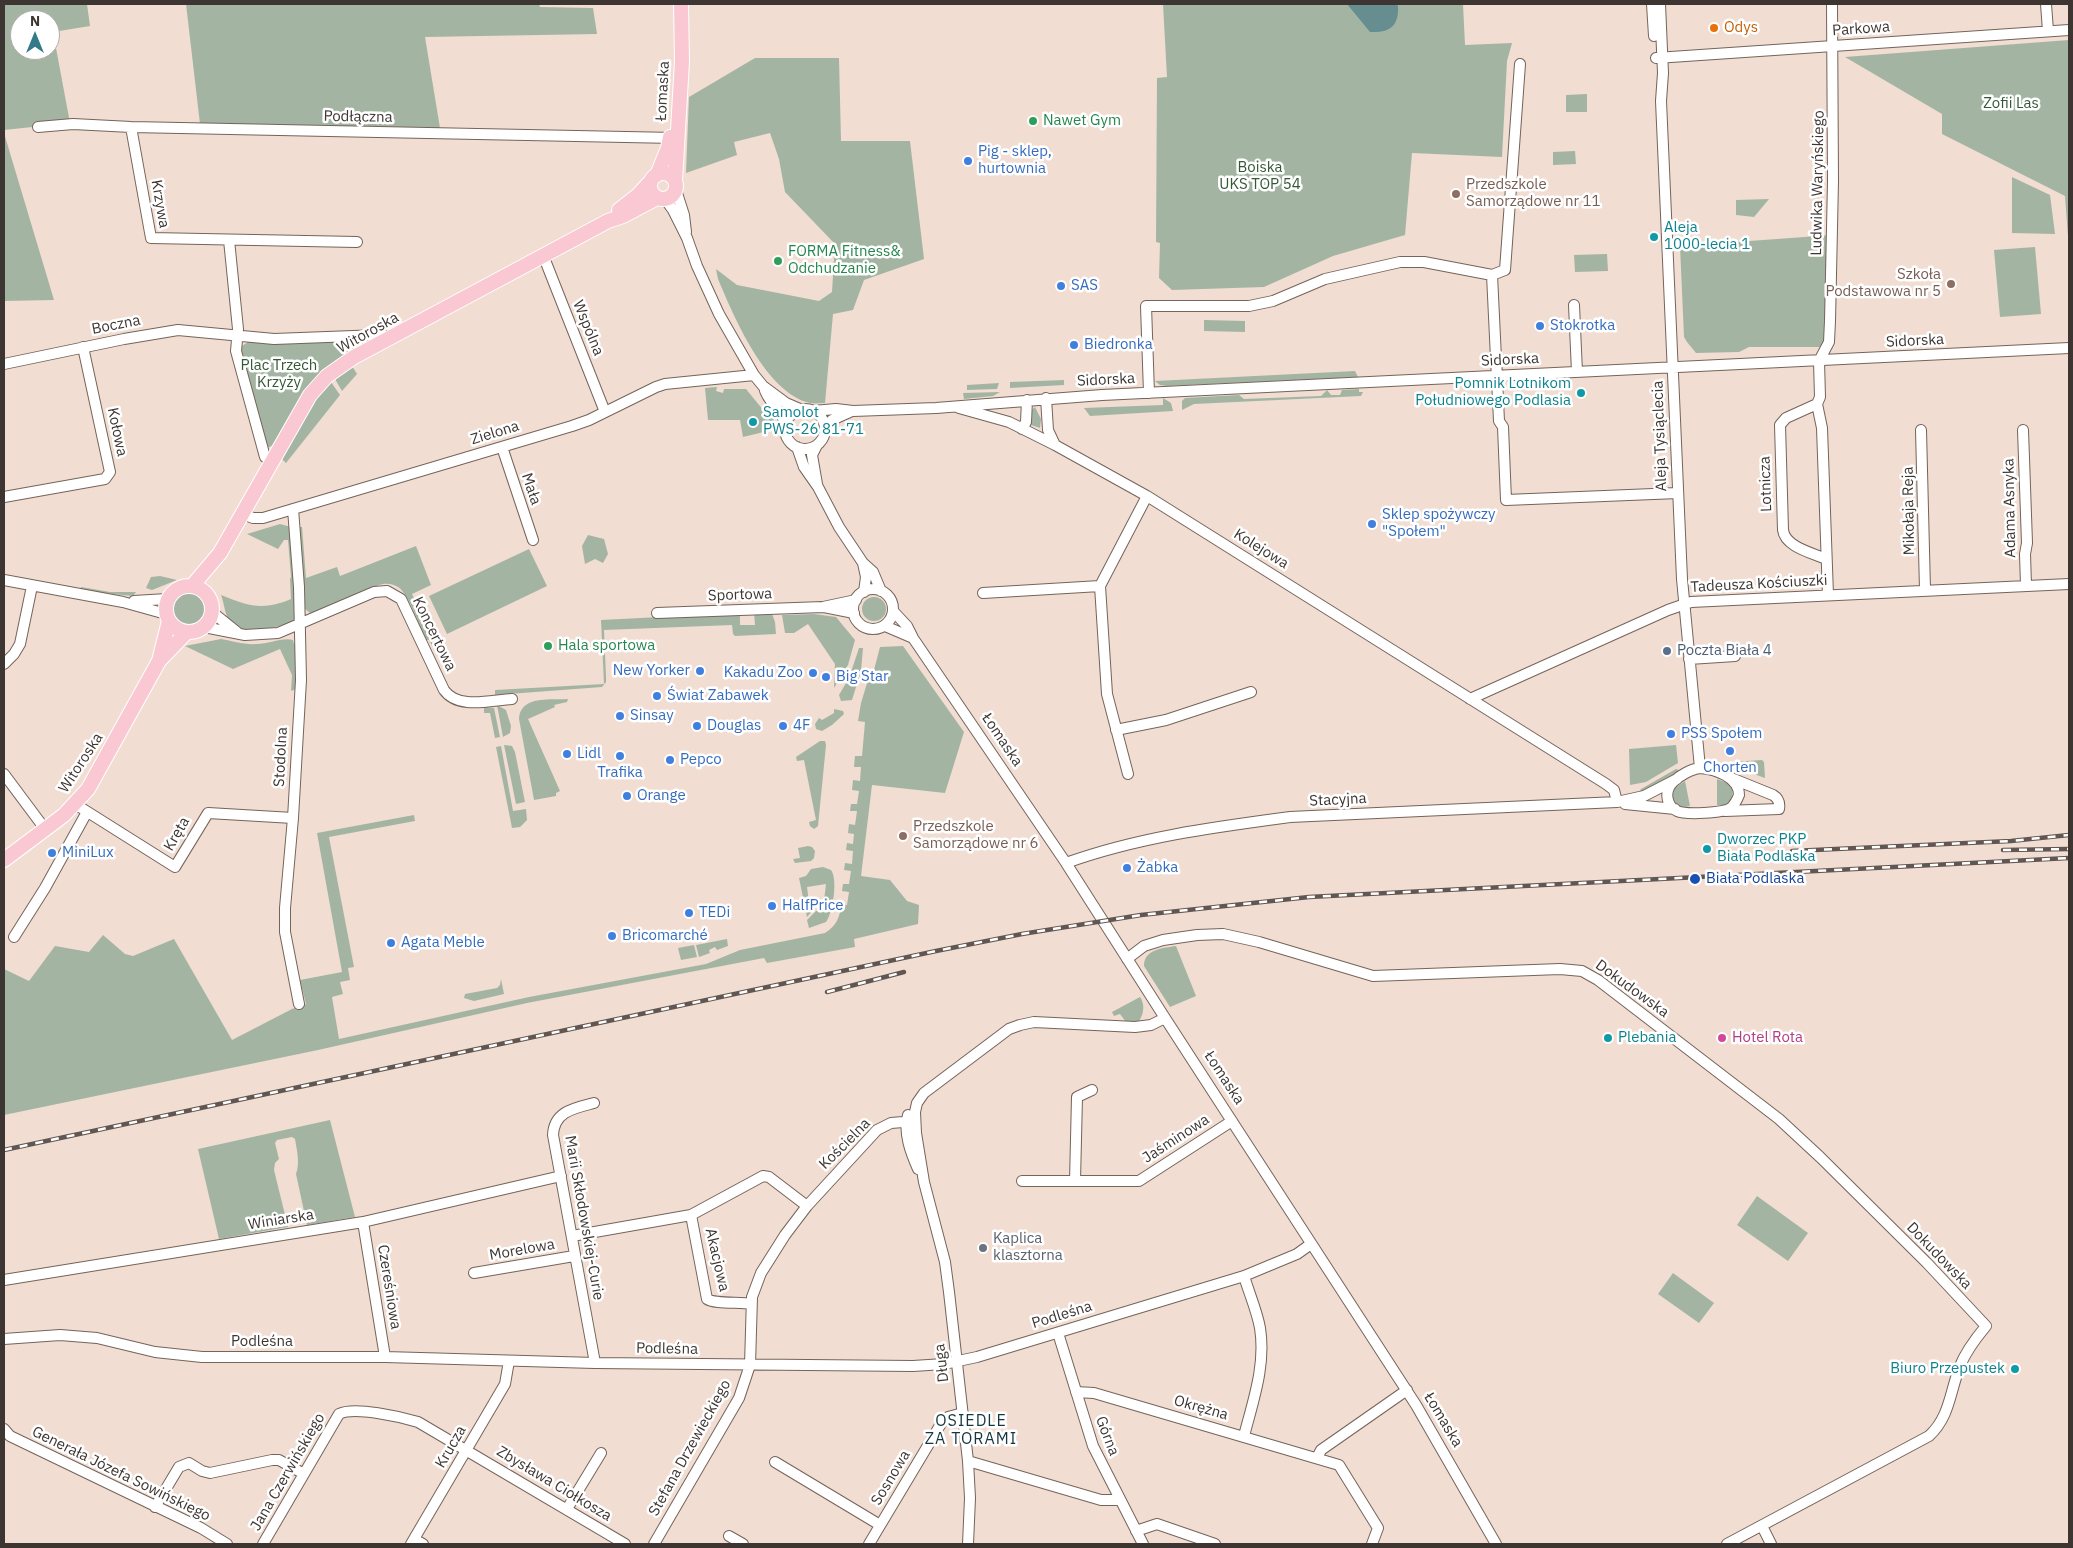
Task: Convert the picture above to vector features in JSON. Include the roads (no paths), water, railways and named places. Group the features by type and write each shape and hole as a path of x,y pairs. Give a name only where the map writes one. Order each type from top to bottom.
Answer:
{"main road":[{"name":"Łomaska","path":"673,138 674,4"},
{"name":"Łomaska","path":"668,192 682,61 681,4"},
{"name":"Witoroska","path":"608,221 653,178 673,138"},
{"path":"667,174 668,192 651,193 653,178 667,174"},
{"name":"Witoroska","path":"192,586 220,553 244,514 310,395 322,380 354,357 608,221 623,216 668,192"},
{"name":"Witoroska","path":"208,595 220,553"},
{"path":"192,586 201,589 208,595 212,612 204,627 193,632 187,632 180,630 167,618 167,599 177,588 192,586"},
{"name":"Witoroska","path":"159,661 167,618"},
{"name":"Witoroska","path":"4,860 45,829 81,808 94,779 159,661 187,632"}],"street":[{"name":"Aleja Tysiąclecia","path":"1652,4 1661,101 1684,604 1700,768"},
{"name":"Aleja Tysiąclecia","path":"1658,58 1660,4"},
{"name":"Ludwika Waryńskiego","path":"1819,361 1829,342 1830,321 1834,46 1832,4"},
{"path":"2046,4 2048,31"},
{"name":"Parkowa","path":"1658,58 2069,30"},
{"path":"1149,393 1146,306 1249,306 1273,301 1324,279 1400,262 1424,262 1492,274 1505,270 1520,64"},
{"name":"Podłączna","path":"38,127 73,124 131,127 673,138"},
{"name":"Krzywa","path":"131,127 150,238 358,242"},
{"path":"668,192 673,210 719,314 754,375 763,386 786,403 800,409 814,411 822,418 825,428 824,434 813,450 812,460 818,487"},
{"path":"229,240 238,329 236,350 265,457 272,461"},
{"name":"Wspólna","path":"543,256 605,412"},
{"path":"1492,274 1499,421 1503,427 1506,500 1678,493"},
{"path":"1574,305 1577,372"},
{"name":"Boczna","path":"4,364 178,330 236,337"},
{"path":"236,337 274,340 380,335 393,337"},
{"name":"Kołowa","path":"4,497 105,479 110,472 83,348"},
{"name":"Sidorska","path":"953,407 1046,398 2069,348"},
{"path":"1819,361 1820,397 1817,404 1822,428 1828,595"},
{"name":"Zielona","path":"244,514 253,518 263,518 502,447 589,420 664,384 754,375"},
{"path":"763,386 769,399 783,415 788,439 797,447 804,467 818,487 839,527 863,563 873,572 881,591 888,597 893,611 885,626 877,629 864,627 858,622 854,613 856,600 864,592 872,590 881,591"},
{"path":"1046,398 1048,430 1055,445"},
{"path":"1022,429 1026,422 1028,400"},
{"name":"Lotnicza","path":"1817,404 1786,418 1780,425 1783,530 1784,537 1791,544 1826,559"},
{"name":"Kolejowa","path":"814,411 953,407 1000,418 1055,445 1147,496 1610,787 1615,793 1617,802"},
{"path":"785,428 789,417 800,409"},
{"name":"Kolejowa","path":"825,428 832,420 853,411"},
{"name":"Mikołaja Reja","path":"1921,430 1925,590"},
{"name":"Adama Asnyka","path":"2023,430 2027,543 2025,554 2026,585"},
{"path":"797,447 807,448 817,445"},
{"name":"Mała","path":"502,447 533,540"},
{"path":"1128,774 1107,694 1100,586 1147,496"},
{"name":"Stodolna","path":"293,509 300,625 300,680 285,932 299,1004"},
{"path":"863,563 866,577 864,592"},
{"path":"4,580 123,602 167,618"},
{"name":"Tadeusza Kościuszki","path":"1470,698 1684,604 1703,601 2069,584"},
{"path":"4,664 14,654 20,644 32,586"},
{"path":"983,593 1100,586"},
{"name":"Koncertowa","path":"204,627 241,635 267,635 300,625 374,592 388,591 401,599 444,690 451,698 465,702 512,698"},
{"path":"123,602 167,599"},
{"name":"Sportowa","path":"657,613 823,607 856,600"},
{"name":"Sportowa","path":"823,607 854,613"},
{"name":"Łomaska","path":"893,611 907,626 913,638 1066,863 1407,1390 1496,1544"},
{"path":"212,612 241,635"},
{"path":"885,626 913,638"},
{"path":"1688,659 1734,656"},
{"path":"1116,730 1166,720 1251,692"},
{"path":"1700,768 1730,778 1773,795 1778,801 1779,809 1686,813 1674,809 1668,802 1667,795 1670,786 1677,779 1700,768"},
{"path":"4,774 45,829"},
{"path":"1724,811 1734,804 1739,795 1736,784 1730,778"},
{"name":"Stacyjna","path":"1617,802 1644,796 1677,779"},
{"name":"Stacyjna","path":"1066,863 1081,857 1204,829 1290,817 1617,802 1674,809"},
{"name":"Kręta","path":"81,808 175,867 208,813 293,818"},
{"name":"Witoroska","path":"14,937 45,888 81,808"},
{"name":"Dokudowska","path":"1128,959 1144,946 1163,940 1197,935 1223,934 1259,942 1373,976 1577,970 1588,974 1779,1119 1927,1263 1986,1326 1960,1366 1948,1410 1938,1428 1918,1444 1762,1526"},
{"path":"911,1121 909,1112 924,1093 1009,1029 1034,1022 1135,1027 1151,1025 1165,1018"},
{"path":"1075,1181 1077,1097 1092,1090"},
{"name":"Marii Skłodowskiej-Curie","path":"594,1103 569,1110 559,1116 553,1125 553,1135 595,1363"},
{"name":"Długa","path":"911,1121 924,1182 945,1262 968,1461 970,1498 968,1544"},
{"name":"Kościelna","path":"750,1365 751,1304 761,1272 807,1206 877,1130 891,1123 911,1121"},
{"name":"Jaśminowa","path":"1022,1181 1139,1181 1232,1121"},
{"name":"Winiarska","path":"4,1280 364,1222 561,1176"},
{"path":"572,1236 692,1215 763,1176 768,1177 807,1206"},
{"name":"Akacjowa","path":"692,1215 707,1299 711,1302 751,1304"},
{"name":"Czereśniowa","path":"364,1222 386,1357"},
{"name":"Podleśna","path":"4,1339 60,1335 97,1338 155,1352 202,1357 386,1357 595,1363 913,1366 957,1362 1244,1276 1296,1254 1311,1244"},
{"name":"Morelowa","path":"474,1274 574,1256"},
{"path":"1244,1276 1260,1328 1261,1352 1258,1378 1244,1436"},
{"name":"Górna","path":"1058,1332 1093,1446 1143,1544"},
{"name":"Krucza","path":"416,1543 505,1384 509,1361"},
{"name":"Stefana Drzewieckiego","path":"654,1544 738,1398 750,1365"},
{"path":"1317,1458 1321,1450 1407,1390"},
{"name":"Okrężna","path":"1076,1392 1094,1393 1339,1465 1378,1528 1372,1544"},
{"name":"Zbysława Ciołkosza","path":"339,1414 350,1411 405,1418 418,1422 625,1544"},
{"name":"Sosnowa","path":"869,1544 942,1422 948,1417 963,1413"},
{"name":"Jana Czerwińskiego","path":"262,1544 339,1414"},
{"name":"Generała Józefa Sowińskiego","path":"4,1430 10,1436 201,1528 227,1544"},
{"path":"567,1509 601,1453"},
{"path":"155,1507 179,1467 189,1463 202,1471 210,1473 279,1460 304,1474"},
{"path":"968,1461 1101,1500 1120,1500"},
{"path":"775,1462 880,1525"},
{"path":"1136,1531 1157,1524 1215,1544"},
{"path":"1727,1544 1762,1526 1771,1544"},
{"path":"729,1536 744,1544"}],"water":[{"path":"1347,4 1396,4 1398,6 1397,19 1392,27 1388,29 1370,32"}],"railway":[{"path":"1792,851 2011,841 2069,835"},
{"path":"2003,850 2069,849"},
{"path":"4,1150 936,951 1022,934 1141,915 1309,897 2069,858"},
{"path":"827,992 904,972"}],"place":[{"name":"Odys","path":"1714,28"},
{"name":"Nawet Gym","path":"1033,121"},
{"name":"Pig - sklep, hurtownia","path":"968,161"},
{"name":"Przedszkole Samorządowe nr 11","path":"1456,194"},
{"name":"Aleja 1000-lecia 1","path":"1654,237"},
{"name":"FORMA Fitness& Odchudzanie","path":"778,261"},
{"name":"Szkoła Podstawowa nr 5","path":"1951,284"},
{"name":"SAS","path":"1061,286"},
{"name":"Stokrotka","path":"1540,326"},
{"name":"Biedronka","path":"1074,345"},
{"name":"Pomnik Lotnikom Południowego Podlasia","path":"1581,393"},
{"name":"Samolot PWS-26 81-71","path":"753,422"},
{"name":"Sklep spożywczy \"Społem\"","path":"1372,524"},
{"name":"Hala sportowa","path":"548,646"},
{"name":"Poczta Biała 4","path":"1667,651"},
{"name":"New Yorker","path":"700,671"},
{"name":"Kakadu Zoo","path":"813,673"},
{"name":"Big Star","path":"826,677"},
{"name":"Świat Zabawek","path":"657,696"},
{"name":"Sinsay","path":"620,716"},
{"name":"Douglas","path":"697,726"},
{"name":"4F","path":"783,726"},
{"name":"PSS Społem","path":"1671,734"},
{"name":"Chorten","path":"1730,751"},
{"name":"Lidl","path":"567,754"},
{"name":"Trafika","path":"620,756"},
{"name":"Pepco","path":"670,760"},
{"name":"Orange","path":"627,796"},
{"name":"Przedszkole Samorządowe nr 6","path":"903,836"},
{"name":"Dworzec PKP Biała Podlaska","path":"1707,849"},
{"name":"MiniLux","path":"52,853"},
{"name":"Żabka","path":"1127,868"},
{"name":"Biała Podlaska","path":"1695,879"},
{"name":"HalfPrice","path":"772,906"},
{"name":"TEDi","path":"689,913"},
{"name":"Bricomarché","path":"612,936"},
{"name":"Agata Meble","path":"391,943"},
{"name":"Plebania","path":"1608,1038"},
{"name":"Hotel Rota","path":"1722,1038"},
{"name":"Kaplica klasztorna","path":"983,1248"},
{"name":"Biuro Przepustek","path":"2015,1369"}],"district":[{"name":"OSIEDLE ZA TORAMI","path":"971,1430"}],"park label":[{"name":"Zofii Las","path":"2011,104"},
{"name":"Boiska UKS TOP 54","path":"1260,176"},
{"name":"Plac Trzech Krzyży","path":"279,374"}]}
